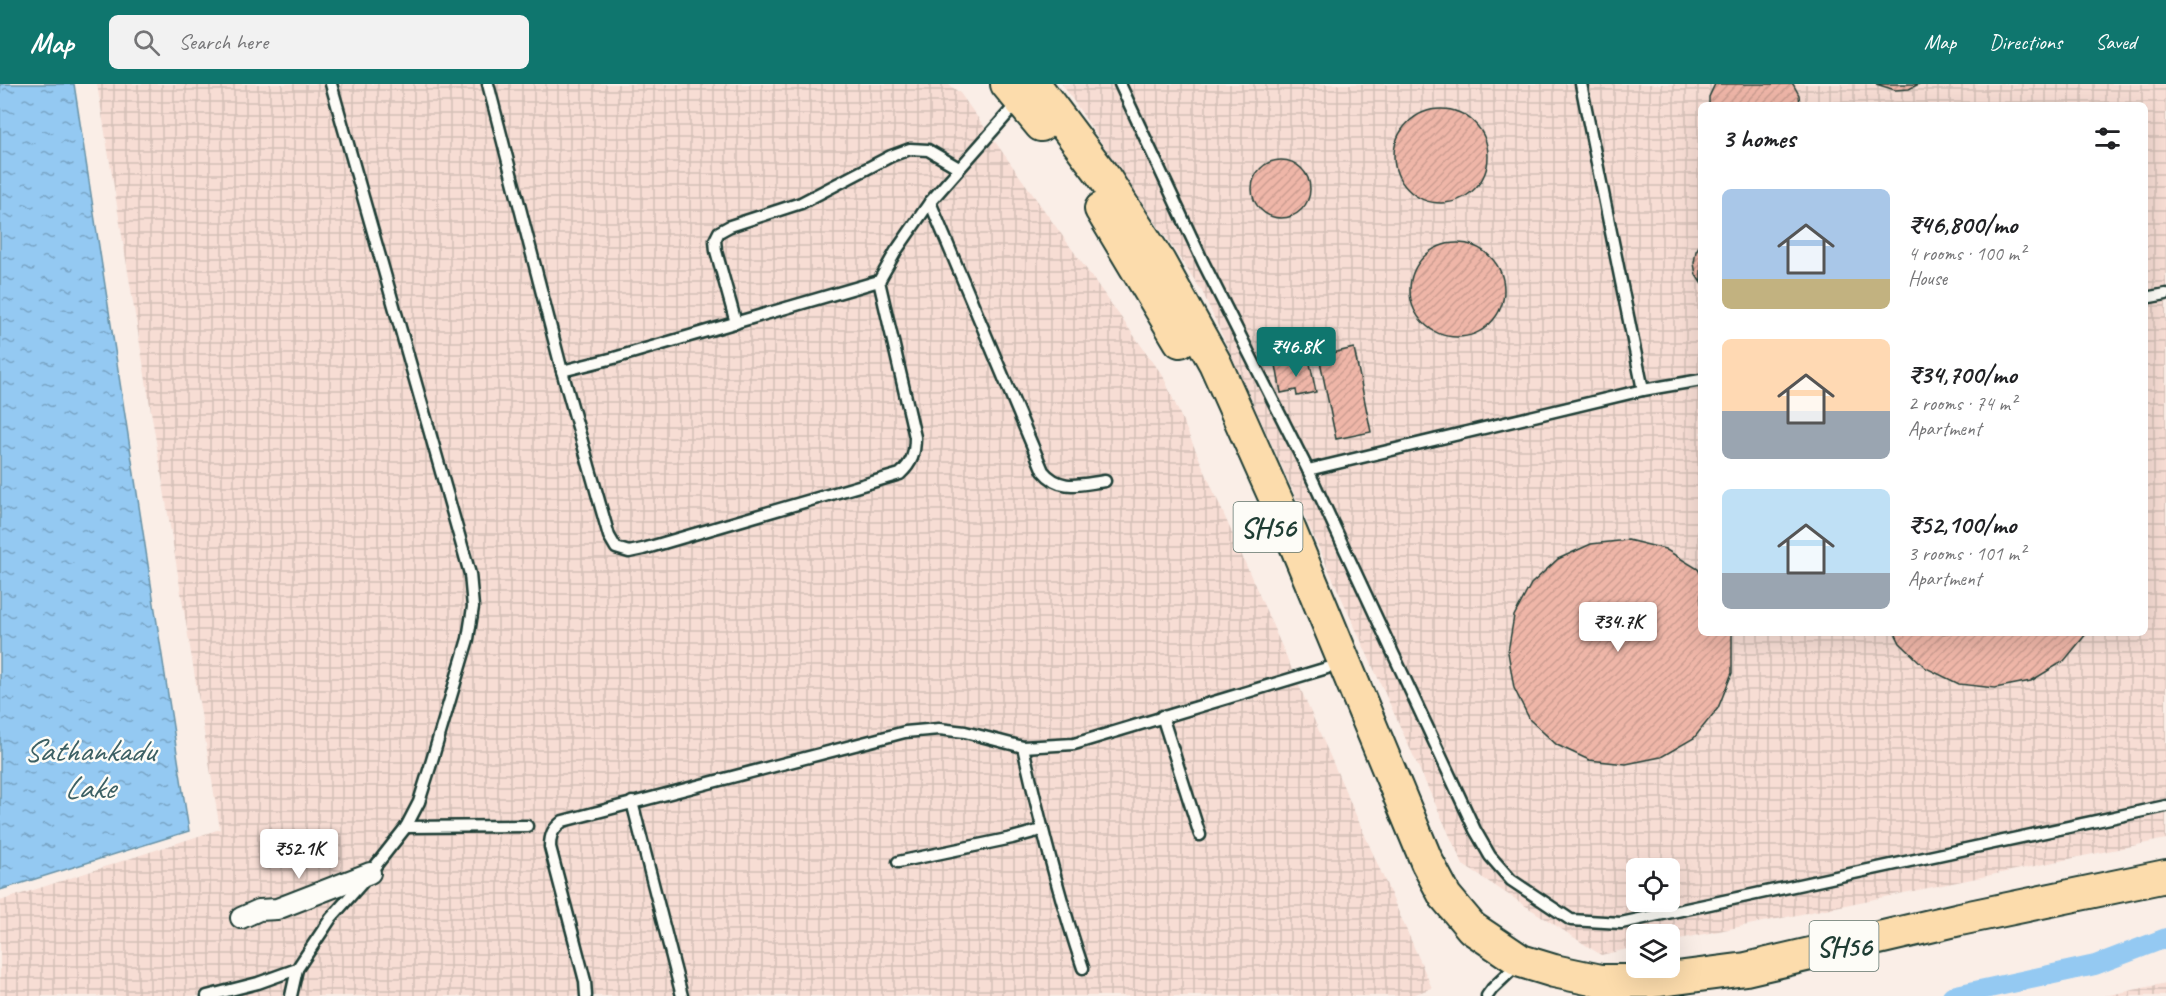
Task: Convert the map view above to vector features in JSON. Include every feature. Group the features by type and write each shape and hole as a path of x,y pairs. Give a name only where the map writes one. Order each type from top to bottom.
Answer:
{"main road":[{"name":"SH56","path":"1021,89 1089,188 1198,372 1273,538 1410,870 1429,906 1458,942 1505,978 1585,996"},
{"name":"SH56","path":"1021,89 1110,186 1159,262 1215,363 1290,531 1427,862 1445,896 1472,928 1505,978"},
{"name":"SH56","path":"1505,978 1554,971 1601,981 1653,981 1746,969 1960,919 2166,876"},
{"name":"SH56","path":"1686,996 1749,987 2166,895"}],"street":[{"path":"241,918 259,910 277,909 370,873"}],"lane":[{"path":"291,996 297,969 331,918 406,827 419,802 468,639 473,607 470,574 331,84"},
{"path":"488,84 562,371 609,536 616,548 629,552 900,474 911,464 915,450 915,437 879,280 896,250 930,202 1021,89"},
{"path":"1120,84 1203,262 1308,470 1475,830 1491,856 1510,880 1571,920 1621,923 2166,806"},
{"path":"1581,84 1643,390"},
{"path":"736,322 716,251 715,240 719,232 730,226 801,203 891,156 910,149 928,150 959,168"},
{"path":"930,202 1043,471 1050,480 1056,483 1069,485 1105,481"},
{"path":"562,371 614,358 879,280"},
{"path":"2148,297 2166,294"},
{"path":"1308,470 1643,390 1698,381"},
{"path":"586,996 585,981 550,847 550,837 554,828 563,821 904,732 939,729 965,732 1023,747 1074,744 1327,668"},
{"path":"1162,716 1200,836"},
{"path":"1023,747 1041,830 1063,911 1083,968"},
{"path":"632,802 682,996"},
{"path":"406,827 527,826"},
{"path":"898,862 1041,830"},
{"path":"207,996 297,969"}],"shaded area":[{"path":"97,84 948,84 960,93 1163,376 1432,988 1410,996 0,996 0,901 220,829"},
{"path":"1062,84 2166,84 2166,839 1680,939 1680,924 1626,924 1626,949 1601,955 1463,865 1202,291"},
{"path":"2166,983 2166,996 2105,996"}],"water":[{"name":"Sathankadu Lake","path":"0,84 74,84 189,831 0,890"}],"building":[{"path":"1715,84 1793,84 1800,102 1709,102"},
{"path":"1876,84 1919,84 1909,89 1895,90"},
{"path":"1441,109 1459,113 1474,123 1484,138 1488,156 1484,174 1474,189 1459,199 1441,203 1423,199 1408,189 1398,174 1394,156 1398,138 1408,123 1423,113"},
{"path":"1281,160 1292,162 1305,173 1310,189 1308,200 1297,213 1281,218 1270,216 1257,205 1252,189 1254,178 1265,165"},
{"path":"1457,243 1475,247 1490,257 1500,272 1504,290 1500,308 1490,323 1475,333 1457,337 1439,333 1424,323 1414,308 1410,290 1414,272 1424,257 1439,247"},
{"path":"1698,248 1698,278 1694,263"},
{"path":"1354,348 1371,432 1336,439 1319,356"},
{"path":"1309,359 1316,392 1297,396 1296,390 1281,393 1276,365"},
{"path":"1628,540 1665,549 1698,569 1698,636 1732,636 1732,673 1718,708 1694,738 1661,757 1626,764 1589,760 1557,745 1530,720 1514,688 1508,652 1514,616 1531,584 1558,559 1591,544"},
{"path":"1896,636 2085,636 2064,661 2031,681 1995,688 1959,684 1926,668 1900,643"}],"waterway":[{"path":"1952,996 2095,965 2166,938"}]}
